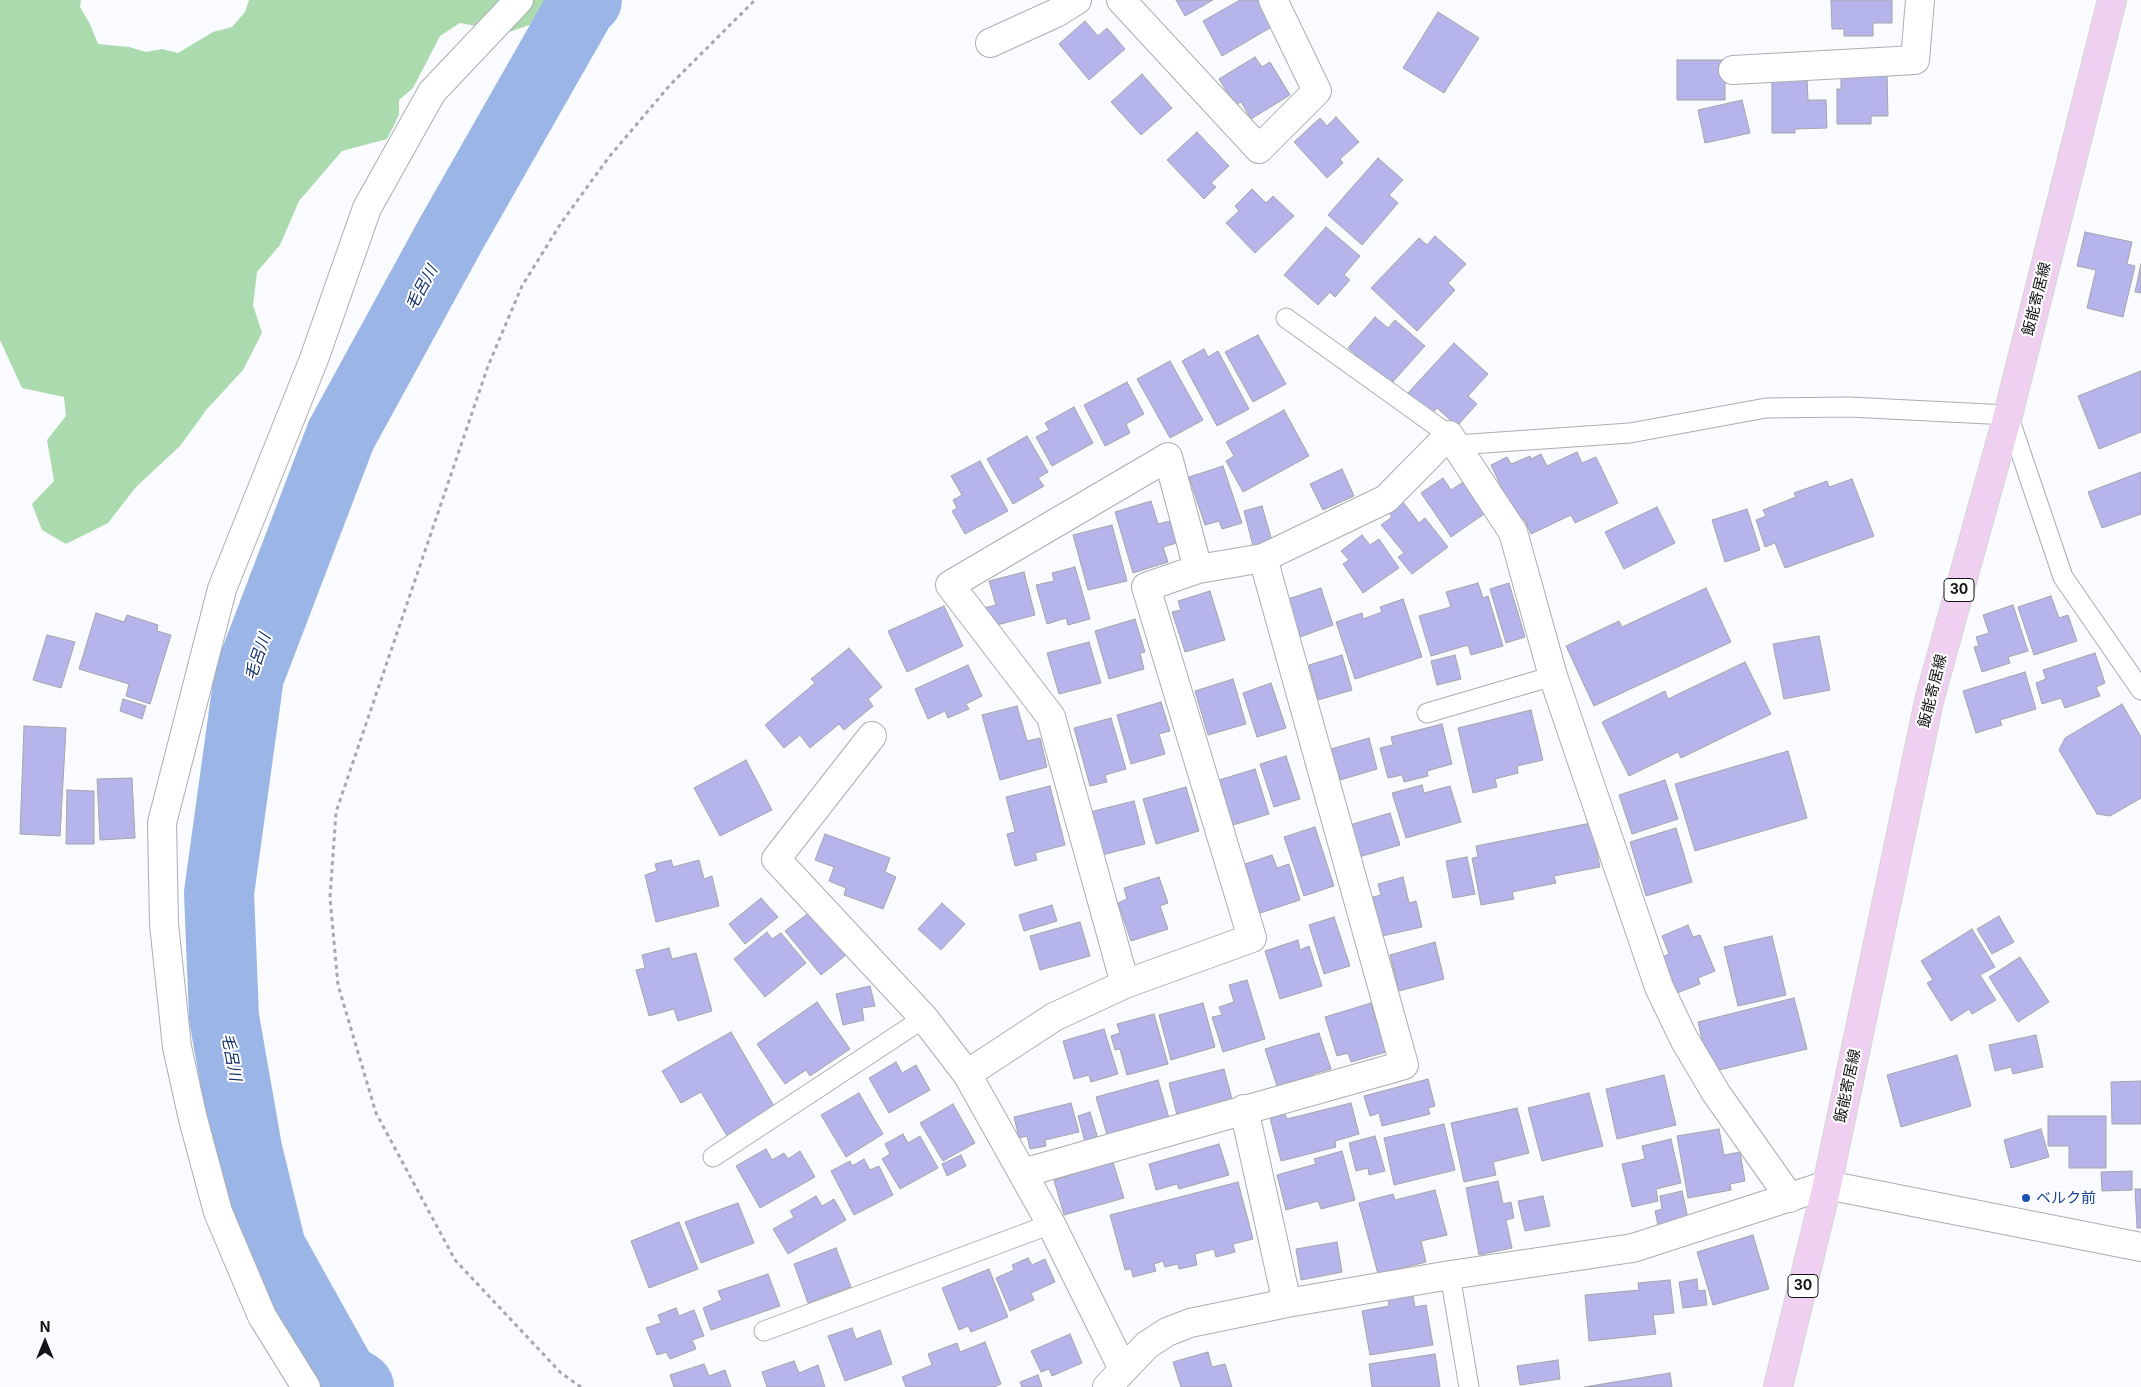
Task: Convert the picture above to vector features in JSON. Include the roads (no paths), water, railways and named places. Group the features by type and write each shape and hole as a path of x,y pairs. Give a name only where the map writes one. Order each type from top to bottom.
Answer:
{"main road":[{"name":"飯能寄居線","path":"1778,1387 1827,1185 1929,701 2008,415 2112,0"}],"street":[{"path":"306,1387 262,1316 218,1212 193,1120 177,1047 164,924 162,823 222,589 314,359 367,208 432,92 519,0"},
{"path":"990,43 1056,13 1077,0"},
{"path":"1121,0 1259,149 1317,91 1273,0"},
{"path":"1733,70 1915,60 1920,0"},
{"path":"967,1074 1054,1017 1125,984 1252,938 1146,587 1198,570 1263,558 1386,498 1453,440 1513,532 1553,676 1659,987 1684,1039 1716,1093 1790,1198"},
{"path":"1125,984 1051,717 950,585 1168,457 1198,570"},
{"path":"1023,1174 1244,1109 1404,1065 1263,558"},
{"path":"872,736 776,859 924,1018 967,1074 1051,1224 1115,1378 1148,1345 1166,1332 1190,1323 1287,1303 1450,1275 1633,1248 1827,1185 2141,1247"},
{"path":"1244,1109 1287,1303"}],"lane":[{"path":"1286,318 1453,440 1630,433 1766,408 1849,407 2008,415 2063,577 2141,690"},
{"path":"1427,713 1553,676"},
{"path":"713,1157 924,1018"},
{"path":"764,1331 1051,1224"},
{"path":"1450,1275 1468,1387"}],"waterway":[{"name":"毛呂川","path":"359,1387 343,1377 271,1248 247,1149 224,1017 219,893 249,676 341,435 451,234 581,6 587,0"}],"place":[{"name":"ベルク前","path":"2026,1198"}]}
